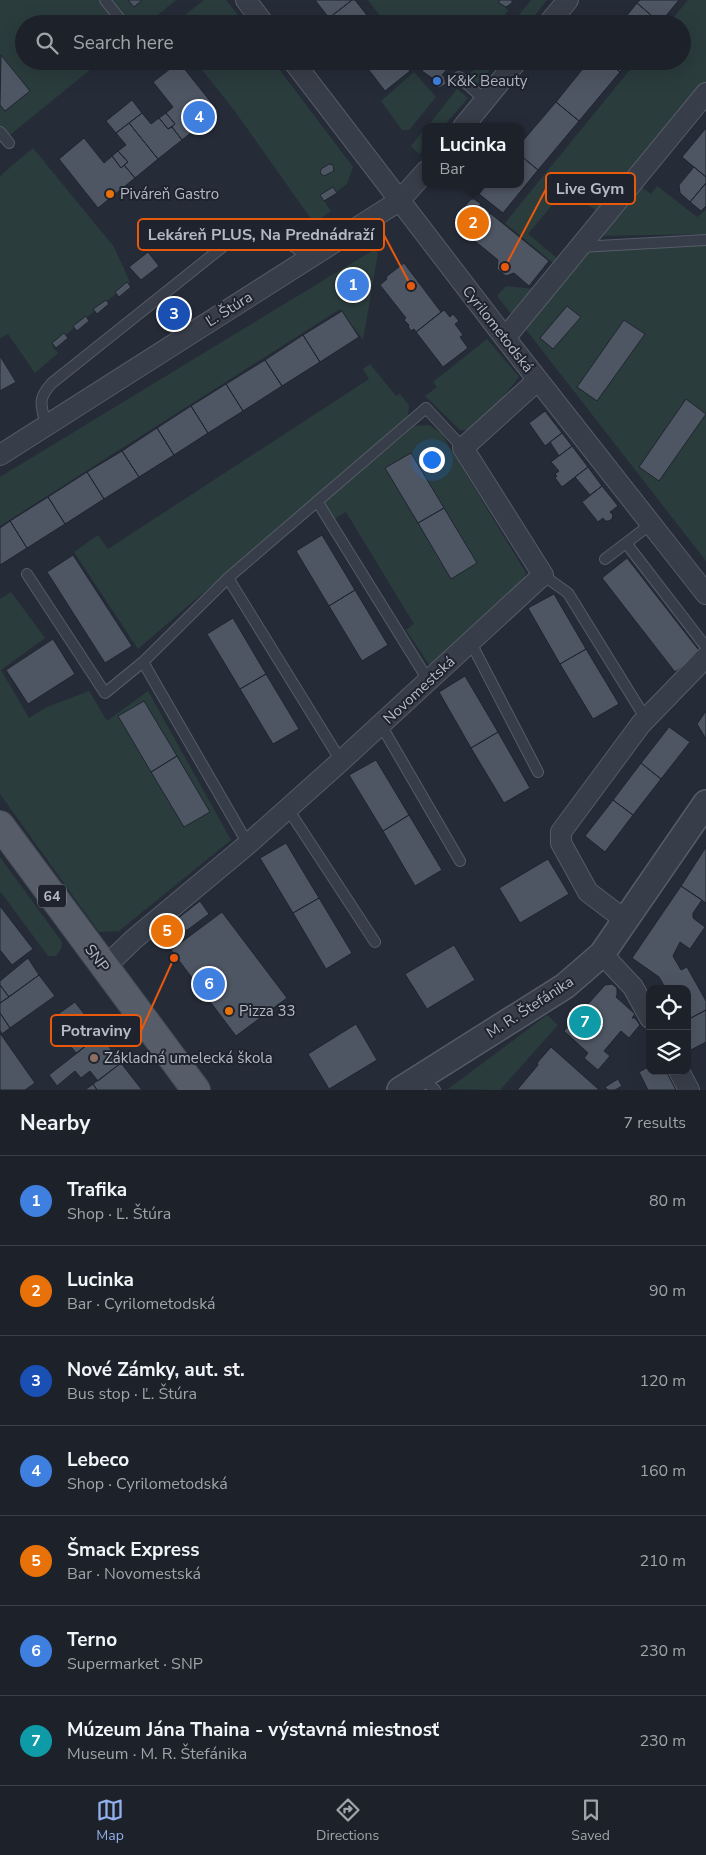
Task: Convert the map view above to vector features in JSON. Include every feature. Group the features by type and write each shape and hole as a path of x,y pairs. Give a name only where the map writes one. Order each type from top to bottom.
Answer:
{"main road":[{"name":"SNP","path":"0,825 196,1090"}],"street":[{"path":"246,0 257,15"},
{"path":"556,15 568,0"},
{"name":"Cyrilometodská","path":"300,70 399,201 706,594"},
{"path":"466,123 510,70"},
{"path":"506,338 706,93"},
{"name":"Ľ. Štúra","path":"1,452 399,201 422,175"},
{"path":"538,380 463,448 543,575"},
{"name":"Novomestská","path":"104,968 134,939 248,844 341,762 543,575"},
{"path":"625,920 588,892 561,844 561,832 646,719 706,657"},
{"name":"M. R. Štefánika","path":"400,1090 428,1083 565,986 602,954 706,803"},
{"path":"602,954 633,987 646,1011"},
{"path":"681,1075 689,1090"}],"lane":[{"path":"104,0 116,15"},
{"path":"459,77 485,100"},
{"path":"0,132 9,143"},
{"path":"46,425 41,400 43,392 52,383 230,241 248,234 274,236 310,258"},
{"path":"580,247 704,242"},
{"path":"27,574 104,693 143,662 228,578 426,408 463,448"},
{"path":"317,501 428,680"},
{"path":"605,559 651,524"},
{"path":"626,543 706,647"},
{"path":"543,575 568,593 646,719"},
{"path":"228,578 341,762"},
{"path":"471,643 538,772"},
{"path":"143,662 248,844"},
{"path":"381,725 460,862"},
{"path":"288,809 375,942"}],"shaded area":[{"path":"0,0 176,0 158,15 15,15 15,70 90,70 0,143"},
{"path":"204,0 226,0 238,15 185,15"},
{"path":"368,0 499,0 508,11 505,15 379,15"},
{"path":"531,0 547,0 535,15 519,15"},
{"path":"688,0 706,0 706,82 599,213 566,188 528,234 559,260 553,263 505,223 630,70 691,70 691,15 676,15"},
{"path":"202,70 280,70 353,167 347,184 324,201 331,211 314,223 234,110"},
{"path":"474,70 490,70 478,84 468,77"},
{"path":"414,72 436,97 409,130 402,130 381,101"},
{"path":"457,89 468,98 446,123 430,123"},
{"path":"422,132 422,150 419,154 411,146"},
{"path":"33,148 114,247 130,282 52,346 58,353 35,373 8,334 0,338 0,176"},
{"path":"637,184 651,194 657,186 697,217 706,210 706,234 596,236"},
{"path":"706,245 706,561 524,327 582,253 596,250"},
{"path":"375,249 378,253 363,340 340,309 0,526 0,477"},
{"path":"506,286 535,289 513,316 497,296"},
{"path":"487,339 519,377 477,430 460,430 425,396 437,387 433,382"},
{"path":"370,364 396,396 400,394 409,405 408,416 138,649 74,552 98,535 108,549 369,379 363,369"},
{"path":"429,425 441,433 526,573 521,587 430,666 406,630 414,624 346,512 334,519 325,502 415,426"},
{"path":"11,592 45,638 1,670 29,718 45,708 89,691 107,721 148,691 231,840 119,931 99,932 0,794 0,599"},
{"path":"0,857 62,942 61,949 56,956 48,956 0,891"},
{"path":"547,1015 558,1025 500,1090 448,1089"}],"building":[{"path":"128,0 142,0 134,7"},
{"path":"315,0 352,0 333,15 327,15"},
{"path":"352,0 355,0 367,15 333,15"},
{"path":"499,0 512,0 512,3 506,7 499,3"},
{"path":"640,0 679,0 667,15 651,15 637,3"},
{"path":"637,3 651,15 627,15"},
{"path":"1,55 30,91 5,111 0,105"},
{"path":"169,70 185,70 218,111 182,140 172,127 175,124 166,113 173,107 153,82"},
{"path":"369,70 409,70 410,71 385,91"},
{"path":"446,70 442,75 446,84 439,88 432,85 432,78 422,71"},
{"path":"582,70 618,70 620,72 579,121 556,102"},
{"path":"132,100 142,113 116,133 106,121"},
{"path":"556,102 579,121 538,170 524,158 524,139"},
{"path":"142,113 151,124 159,118 168,129 172,127 182,140 158,159 129,123"},
{"path":"166,113 175,124 168,129 159,118"},
{"path":"129,123 158,159 135,178 124,165 128,162 118,151 126,145 116,133"},
{"path":"706,128 706,177 682,157"},
{"path":"84,138 104,163 112,156 121,168 124,165 135,178 98,208 59,159"},
{"path":"118,151 128,162 121,168 112,156"},
{"path":"524,158 538,170 524,187"},
{"path":"329,164 333,165 334,171 324,176 320,173 321,169"},
{"path":"694,167 706,177 706,183 690,202 680,193 679,185"},
{"path":"706,183 706,206 701,211 690,202"},
{"path":"333,187 337,193 324,201 320,195"},
{"path":"484,188 523,188 503,213 479,194"},
{"path":"471,199 481,204 470,218 467,218 461,211"},
{"path":"484,207 490,213 476,231 469,225 468,220 476,211 478,213"},
{"path":"490,213 549,261 529,286 514,273 506,276 497,269 498,260 470,237"},
{"path":"148,252 159,266 141,280 129,267"},
{"path":"404,263 441,312 416,332 414,329 411,331 409,325 404,320 406,318 380,285 387,279 386,277"},
{"path":"127,282 131,287 119,297 115,292"},
{"path":"106,300 109,304 97,314 93,309"},
{"path":"567,306 581,317 553,349 540,338"},
{"path":"444,310 450,317 453,314 459,321 455,324 463,335 460,337 468,348 443,367 416,332"},
{"path":"342,311 359,337 320,362 303,335"},
{"path":"86,316 89,321 77,331 73,326"},
{"path":"624,320 645,334 597,401 577,387"},
{"path":"64,333 68,338 56,348 52,343"},
{"path":"303,335 320,362 282,386 265,360"},
{"path":"0,356 16,382 0,391"},
{"path":"265,360 282,386 243,411 226,384"},
{"path":"226,384 243,411 208,433 191,406"},
{"path":"686,399 706,414 659,481 639,467"},
{"path":"191,406 208,433 174,455 157,428"},
{"path":"545,411 562,433 545,446 529,423"},
{"path":"157,428 174,455 139,477 122,451"},
{"path":"562,433 572,446 559,456 550,442"},
{"path":"572,446 588,467 562,487 555,478 557,476 555,474 559,471 551,462"},
{"path":"122,451 139,477 104,499 87,472"},
{"path":"411,453 444,508 418,523 385,468"},
{"path":"588,467 602,486 590,495 575,477"},
{"path":"87,472 104,499 65,524 48,497"},
{"path":"602,486 618,506 610,512 613,515 612,519 605,521 603,518 598,522 582,502"},
{"path":"48,497 65,524 27,548 10,521"},
{"path":"444,508 477,563 451,579 418,523"},
{"path":"10,521 27,548 0,565 0,528"},
{"path":"322,535 355,590 329,606 296,551"},
{"path":"73,555 132,646 105,663 47,572"},
{"path":"627,558 701,653 675,672 602,578"},
{"path":"355,590 388,645 362,661 329,606"},
{"path":"554,594 586,649 560,664 528,608"},
{"path":"233,618 266,674 240,689 207,634"},
{"path":"53,639 75,674 28,704 6,670"},
{"path":"586,649 619,704 593,719 560,664"},
{"path":"266,674 299,729 273,744 240,689"},
{"path":"465,676 498,732 471,748 439,692"},
{"path":"144,701 177,756 151,772 118,716"},
{"path":"706,711 706,739 697,724"},
{"path":"669,727 690,742 661,779 641,763"},
{"path":"498,732 530,788 504,803 471,748"},
{"path":"177,756 210,812 184,827 151,772"},
{"path":"376,760 409,815 383,831 349,775"},
{"path":"641,763 661,779 633,815 613,800"},
{"path":"613,800 633,815 605,852 585,836"},
{"path":"409,815 442,870 415,886 383,831"},
{"path":"286,843 319,898 293,913 260,858"},
{"path":"706,847 706,903 681,886"},
{"path":"548,859 569,894 520,923 499,888"},
{"path":"681,886 702,900 693,913 693,918 705,927 690,949 680,942 673,956 681,970 687,967 706,1001 706,1010 691,1018 691,985 664,985 659,977 632,958"},
{"path":"319,898 352,953 326,969 293,913"},
{"path":"200,901 209,914 186,931 177,919"},
{"path":"0,906 33,949 12,965 0,950"},
{"path":"222,912 287,998 236,1036 171,950"},
{"path":"171,923 180,935 168,944 159,931"},
{"path":"454,945 475,980 427,1009 405,974"},
{"path":"28,958 39,975 9,997 0,985 0,981"},
{"path":"39,975 55,996 10,1028 0,1013 0,1003"},
{"path":"612,984 617,988 616,997 635,1014 632,1018 635,1018 640,1025 629,1038 621,1031 604,1051 610,1056 598,1070 584,1058 588,1053 564,1031 605,985"},
{"path":"0,985 9,997 0,1003"},
{"path":"75,1002 100,1035 76,1053 69,1044 61,1044 61,1037 63,1035 56,1027 60,1024 54,1017"},
{"path":"706,1010 706,1042 691,1050 691,1030 691,1018"},
{"path":"0,1013 10,1028 2,1034 0,1030"},
{"path":"57,1020 60,1024 56,1027 63,1035 56,1043 49,1031"},
{"path":"356,1024 377,1060 329,1089 308,1054"},
{"path":"0,1033 35,1083 25,1090 0,1090"},
{"name":"Základná umelecká škola","path":"100,1035 121,1063 98,1081 90,1071 81,1078 75,1071 57,1086 49,1075"},
{"path":"551,1047 599,1090 517,1090"},
{"path":"121,1063 142,1090 97,1090 93,1084"},
{"path":"646,1068 646,1075 668,1075 676,1090 648,1090 639,1072"},
{"path":"618,1079 622,1086 615,1090 608,1090 605,1087"},
{"path":"93,1084 97,1090 85,1090"}],"place":[{"name":"K&K Beauty","path":"437,81"},
{"name":"Lebeco","path":"199,117"},
{"name":"Piváreň Gastro","path":"110,194"},
{"name":"Lucinka","path":"473,223"},
{"name":"Live Gym","path":"505,267"},
{"name":"Trafika","path":"353,285"},
{"name":"Lekáreň PLUS, Na Prednádraží","path":"411,286"},
{"name":"Nové Zámky, aut. st.","path":"174,314"},
{"name":"Šmack Express","path":"167,931"},
{"name":"Potraviny","path":"174,958"},
{"name":"Terno","path":"209,984"},
{"name":"Pizza 33","path":"229,1011"},
{"name":"Múzeum Jána Thaina - výstavná miestnosť","path":"585,1022"},
{"name":"Základná umelecká škola","path":"94,1058"}]}
